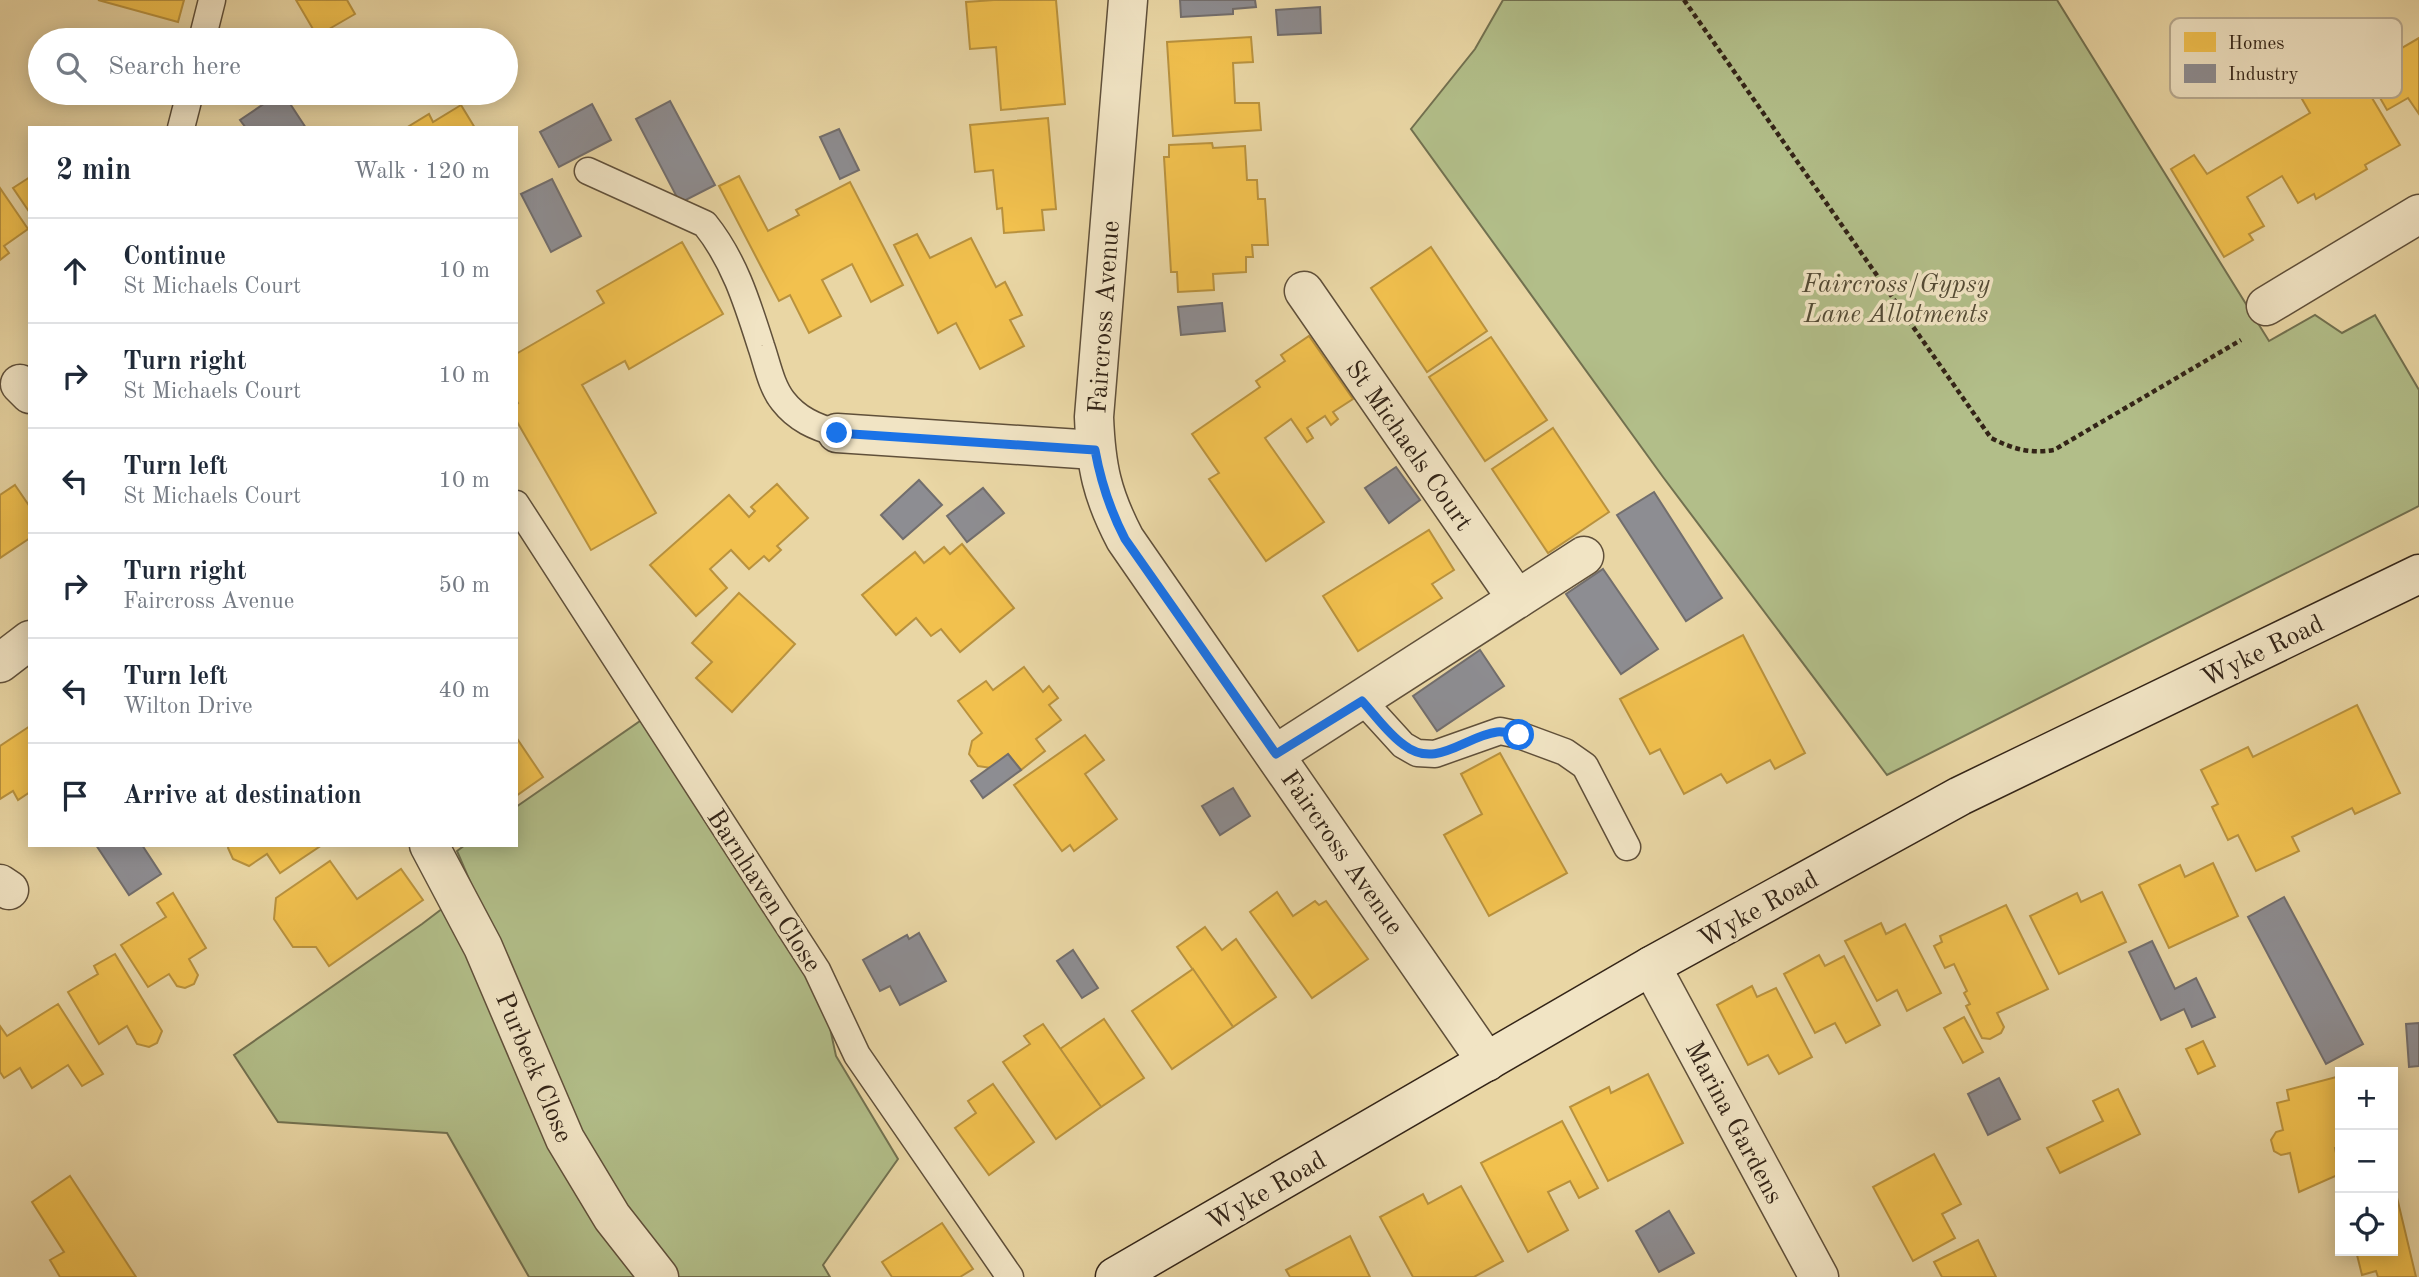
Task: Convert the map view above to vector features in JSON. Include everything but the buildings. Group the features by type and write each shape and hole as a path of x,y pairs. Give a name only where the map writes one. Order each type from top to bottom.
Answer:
{"street":[{"name":"Faircross Avenue","path":"1128,0 1094,417 1100,482 1125,539 1488,1062"},
{"path":"2266,306 2419,214"},
{"name":"St Michaels Court","path":"1304,292 1517,599"},
{"path":"837,433 1095,450"},
{"path":"1276,754 1584,556"},
{"name":"Wyke Road","path":"1115,1277 1651,967 1960,796 2419,574"},
{"path":"0,663 28,642"},
{"name":"Purbeck Close","path":"430,847 488,960 565,1139 612,1217 659,1277"},
{"name":"Marina Gardens","path":"1651,967 1819,1277"}],"lane":[{"path":"205,28 212,0"},
{"path":"182,126 187,105"},
{"path":"588,171 705,224 716,238 741,285 782,400 797,415 815,427 837,433"},
{"name":"Barnhaven Close","path":"518,507 817,970 857,1055 1010,1277"},
{"path":"1362,701 1403,745 1417,753 1435,754 1455,749 1483,735 1500,732 1519,735 1565,752 1584,766 1627,847"}],"path":[{"path":"1684,0 1991,438 2011,448 2037,453 2054,450 2261,329 2266,306"}],"green space":[{"name":"Faircross/Gypsy Lane Allotments","path":"1503,0 2057,0 2269,341 2315,315 2342,333 2375,315 2419,390 2419,506 1887,775 1663,477 1411,129 1475,49"},
{"path":"643,719 825,1005 836,1056 898,1159 823,1265 830,1277 529,1277 447,1133 278,1122 234,1055 472,886 457,851 462,847 518,847 518,806"}],"route":[{"path":"837,433 1095,450 1100,482 1125,539 1276,754 1362,701 1403,745 1417,753 1435,754 1455,749 1483,735 1500,732 1519,735"}]}
